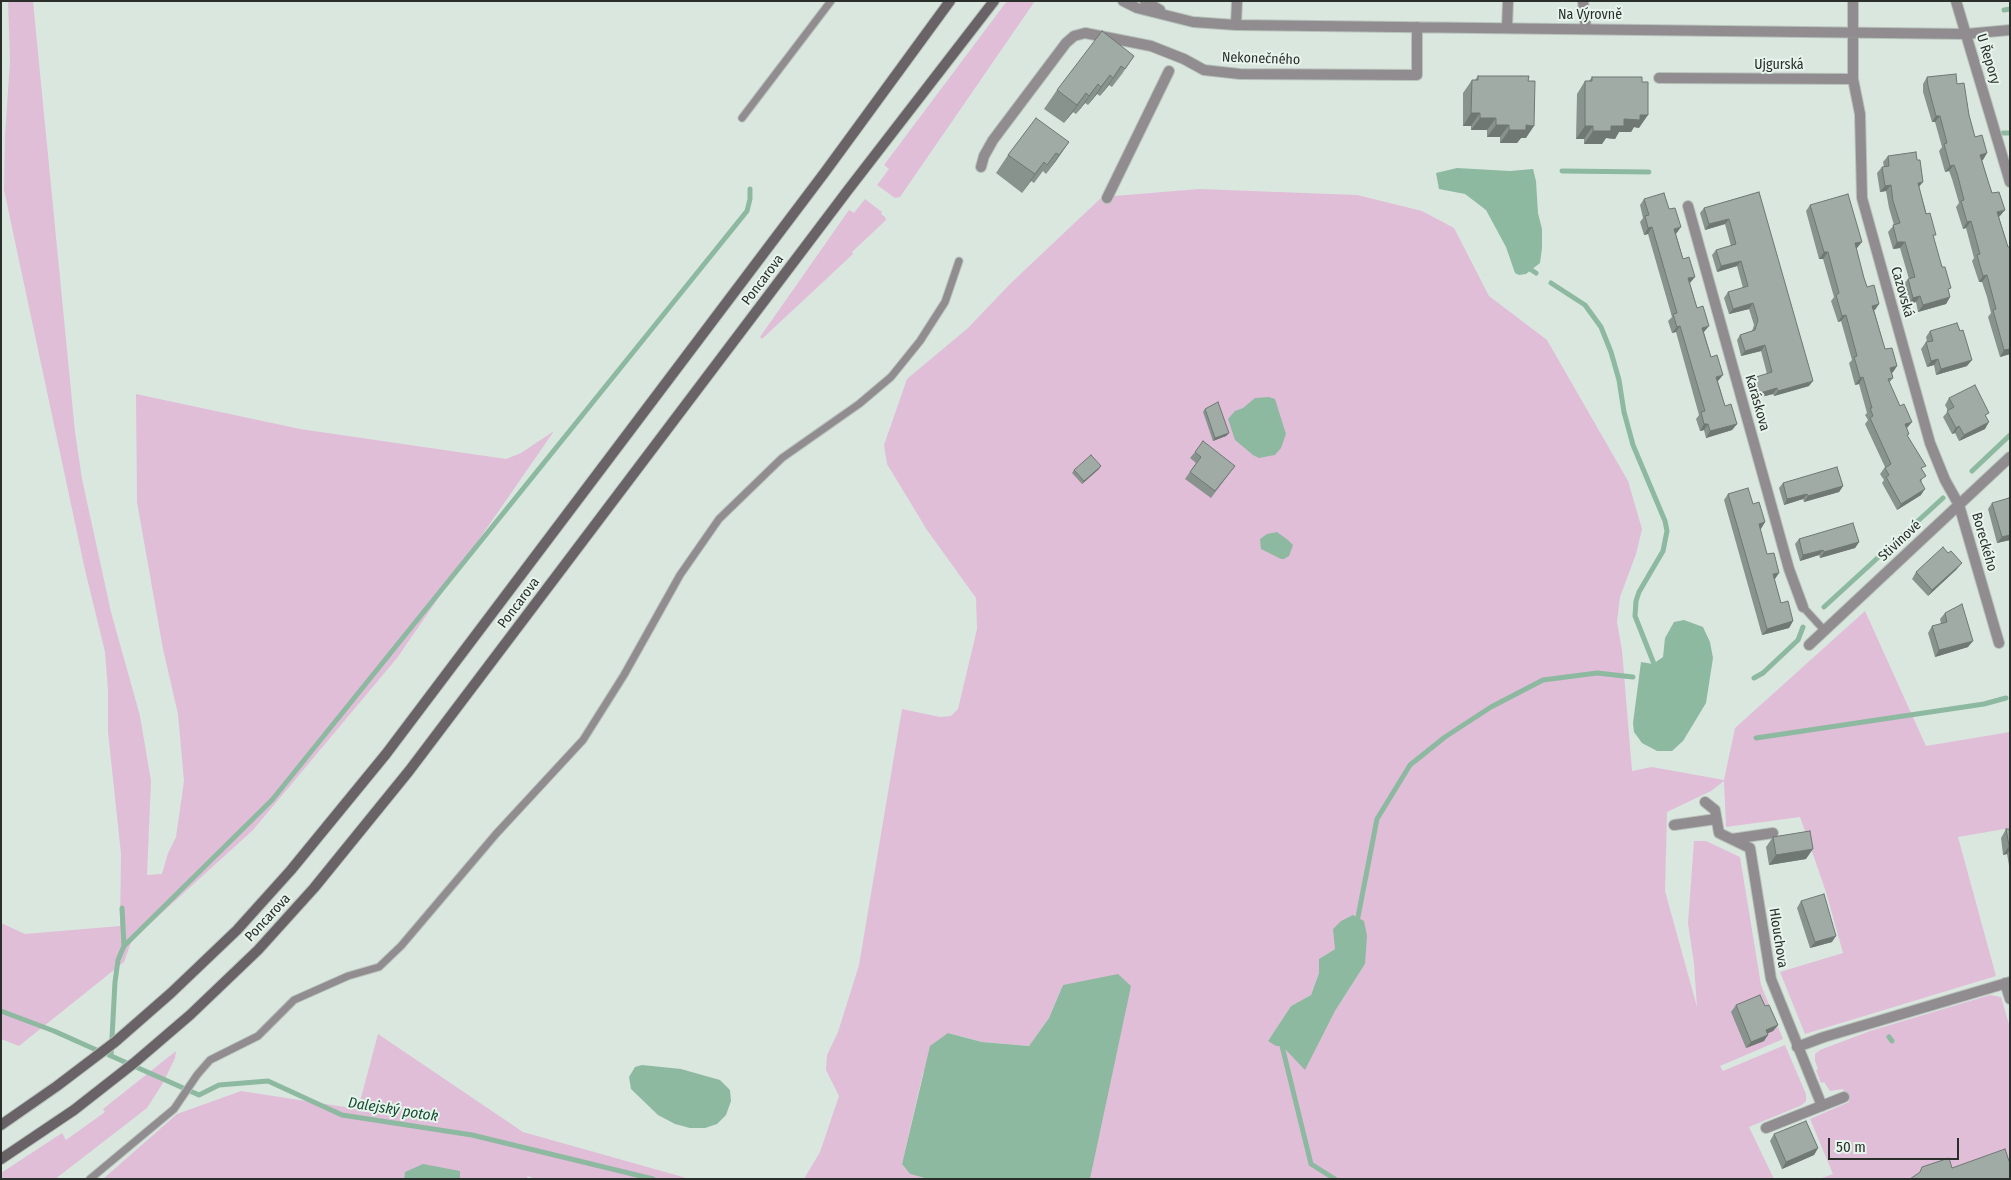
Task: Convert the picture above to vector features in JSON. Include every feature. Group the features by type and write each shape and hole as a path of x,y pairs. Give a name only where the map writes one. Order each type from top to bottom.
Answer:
{"main road":[{"name":"Poncarova","path":"1,1124 57,1086 115,1042 171,993 237,930 292,870 340,813 839,154 950,1"},
{"name":"Poncarova","path":"1,1159 74,1110 134,1063 190,1015 258,950 314,888 362,830 848,190 994,1"}],"street":[{"name":"Na Výrovně","path":"1123,1 1136,8 1193,22 1236,25 1966,34 2010,30"},
{"name":"Na Výrovně","path":"1145,1 1171,16"},
{"path":"1236,25 1237,1"},
{"path":"1507,28 1508,1"},
{"path":"1582,1 1586,29"},
{"path":"1853,1 1853,79"},
{"name":"U Řepory","path":"1956,1 2010,182"},
{"name":"Nekonečného","path":"981,168 984,156 993,140 1066,43 1074,36 1085,33 1094,34 1151,46 1204,70 1240,74 1417,75 1417,26"},
{"path":"1108,198 1169,71"},
{"name":"Ujgurská","path":"1660,78 1853,79"},
{"name":"Cazovská","path":"1853,79 1860,114 1862,198 1930,443 1945,480 1958,505"},
{"name":"Karáskova","path":"1688,206 1789,569 1803,607"},
{"name":"Stivínové","path":"1809,645 2010,457"},
{"name":"Boreckého","path":"1958,505 1999,644"},
{"name":"Hlouchova","path":"1705,802 1715,810 1718,833 1750,848 1771,979 1822,1106"},
{"path":"1674,825 1716,819"},
{"path":"1732,839 1773,833"},
{"path":"1798,1047 1833,1034 2007,982 2010,999"},
{"path":"1766,1128 1844,1097"}],"lane":[{"path":"742,118 831,1"},
{"path":"1169,71 1176,56"},
{"path":"90,1179 174,1109 197,1075 210,1060 258,1036 294,1000 348,976 379,967 401,946 496,834 583,740 624,676 680,575 719,520 782,458 859,404 892,377 920,341 945,302 959,262"},
{"path":"1803,607 1824,630"}],"shaded area":[{"path":"8,1 33,1 75,432 82,479 111,612 140,716 151,781 147,875 162,874 168,853 176,837 184,781 178,714 163,649 137,502 136,394 300,429 506,459 521,453 554,431 397,658 253,830 132,940 124,962 19,1046 1,1039 1,923 25,934 120,926 121,854 108,732 108,690 105,652 85,570 4,190 5,136 10,61"},
{"path":"1007,1 1035,1 900,197 895,198 877,185 889,169 884,165"},
{"path":"1457,168 1510,171 1533,169 1536,181 1538,213 1542,229 1542,248 1540,263 1526,274 1519,275 1515,273 1506,247 1486,210 1465,194 1439,189 1436,173"},
{"path":"1199,189 1357,195 1422,211 1454,228 1489,296 1547,340 1628,481 1642,529 1636,554 1620,597 1617,622 1622,650 1632,771 1652,767 1724,780 1735,728 1865,611 1926,746 2010,732 2010,828 1958,837 1996,976 1805,1034 1780,972 1843,953 1826,892 1800,817 1726,827 1724,781 1711,791 1667,812 1665,891 1697,1007 1694,964 1688,923 1694,841 1706,841 1740,857 1761,985 1783,1039 1720,1066 1723,1071 1785,1045 1806,1094 1806,1101 1802,1105 1749,1127 1774,1179 1090,1179 1130,986 1077,984 1063,985 1049,1018 1029,1046 982,1042 949,1033 923,1073 902,1164 910,1174 928,1179 804,1179 820,1152 839,1096 826,1070 827,1055 838,1032 859,965 902,709 940,717 951,716 958,709 977,629 976,598 927,530 887,464 884,445 907,379 968,328 1011,283 1102,197","holes":["1335,949 1365,964 1335,1011 1305,1069 1282,1046 1268,1041 1291,1006 1311,995 1319,973 1319,959"]},
{"path":"865,199 882,212 881,214 886,220 852,252 853,254 762,339 760,337 849,210 854,213"},
{"path":"1269,397 1275,399 1286,434 1281,448 1275,455 1259,458 1235,440 1228,419 1235,411 1243,408 1255,398"},
{"path":"1277,532 1293,545 1289,556 1284,559 1261,549 1260,539 1267,534"},
{"path":"1684,620 1703,627 1710,642 1713,658 1706,703 1683,741 1672,751 1657,751 1642,743 1634,732 1633,723 1641,662 1653,664 1663,657 1665,638 1674,622"},
{"path":"1353,915 1364,921 1367,936 1365,964 1335,1011 1305,1070 1282,1046 1276,1046 1268,1041 1291,1006 1311,995 1319,973 1319,959 1335,949 1333,929 1341,921"},
{"path":"1118,974 1131,986 1090,1179 928,1179 910,1174 902,1164 930,1046 948,1033 982,1042 1029,1046 1049,1018 1063,985"},
{"path":"1990,995 2001,997 2010,1028 2010,1178 1819,1179 1833,1174 1810,1119 1849,1102 1843,1089 1830,1091 1824,1082 1821,1083 1816,1070 1818,1069 1815,1054 1820,1050 1870,1031"},
{"path":"378,1034 523,1132 690,1179 537,1179 527,1176 528,1179 460,1179 460,1171 405,1172 404,1179 103,1179 177,1114 241,1091 358,1109"},
{"path":"176,1051 175,1058 163,1083 147,1108 55,1179 1,1179 1,1173 62,1133 66,1140 105,1112 103,1109"},
{"path":"642,1065 681,1069 720,1080 730,1090 731,1101 726,1115 717,1124 705,1128 690,1128 675,1124 658,1115 631,1089 629,1077 635,1067"},
{"path":"423,1164 460,1171 460,1179 404,1179 405,1172"}],"building":[{"path":"1102,31 1134,56 1125,69 1121,66 1113,78 1110,75 1101,87 1098,84 1089,96 1086,93 1077,105 1057,90"},
{"path":"1956,74 1957,84 1964,83 1975,137 1982,135 1987,153 1980,155 1992,193 1999,192 2005,210 1997,212 2008,247 2010,247 2010,349 2004,350 1993,310 1996,309 1987,275 1983,276 1977,255 1980,254 1971,221 1967,222 1961,201 1964,200 1957,173 1954,165 1950,166 1944,144 1947,143 1940,116 1936,116 1928,86 1927,77"},
{"path":"1478,76 1529,76 1528,81 1535,81 1534,126 1526,125 1526,130 1509,130 1509,125 1496,125 1496,118 1480,118 1480,113 1471,113 1472,80 1478,80"},
{"path":"1592,77 1642,77 1642,82 1648,82 1648,115 1640,115 1640,120 1624,119 1624,126 1611,126 1611,131 1593,131 1593,126 1585,126 1585,81 1592,81"},
{"path":"1036,118 1069,142 1059,155 1056,153 1047,165 1044,162 1035,174 1008,155"},
{"path":"1916,152 1917,160 1920,160 1923,182 1918,183 1926,214 1930,213 1936,235 1933,235 1942,267 1945,267 1951,288 1948,289 1950,297 1923,305 1920,296 1913,298 1908,279 1915,277 1905,242 1897,242 1893,225 1900,223 1893,201 1891,185 1885,186 1882,167 1889,166 1888,156"},
{"path":"1759,192 1813,381 1778,391 1777,388 1757,394 1753,378 1772,372 1765,345 1745,351 1740,335 1755,330 1758,320 1753,303 1733,309 1728,292 1748,286 1741,261 1721,266 1716,250 1736,244 1729,219 1709,224 1704,208"},
{"path":"1664,193 1669,209 1675,208 1681,227 1674,229 1683,259 1689,257 1695,277 1688,278 1697,308 1703,306 1709,326 1702,328 1711,357 1717,355 1723,375 1716,377 1725,406 1731,404 1737,424 1710,431 1708,424 1704,424 1701,412 1705,411 1680,326 1677,327 1673,314 1677,313 1652,227 1648,228 1645,216 1649,215 1644,199"},
{"path":"1848,194 1862,242 1855,243 1864,278 1867,287 1874,285 1879,304 1872,306 1885,349 1892,348 1897,366 1890,368 1893,378 1888,379 1900,406 1904,404 1912,422 1905,424 1909,434 1907,435 1926,466 1921,468 1926,476 1920,480 1925,489 1901,504 1886,477 1889,475 1885,468 1891,464 1870,418 1873,416 1870,408 1872,408 1863,377 1860,378 1854,357 1857,356 1846,315 1842,316 1836,295 1839,293 1828,252 1824,252 1810,205"},
{"path":"1957,323 1960,331 1963,330 1972,360 1941,369 1938,359 1931,361 1926,342 1933,341 1930,331"},
{"path":"1975,385 1989,413 1985,415 1989,422 1964,435 1959,426 1956,428 1947,411 1954,407 1949,398"},
{"path":"1218,402 1229,433 1215,438 1205,409"},
{"path":"1203,441 1235,466 1215,491 1190,472 1201,457 1195,452"},
{"path":"1091,455 1101,466 1084,481 1074,470"},
{"path":"1837,467 1843,486 1808,496 1807,494 1787,499 1783,483"},
{"path":"1748,488 1753,504 1759,502 1765,522 1759,524 1767,554 1774,553 1779,573 1773,574 1781,603 1788,601 1793,621 1767,629 1728,494"},
{"path":"2009,498 2010,535 2002,537 1992,503"},
{"path":"1853,523 1859,542 1824,552 1823,550 1803,555 1799,539"},
{"path":"1943,547 1948,553 1951,551 1962,563 1932,590 1916,572"},
{"path":"1962,604 1973,641 1939,650 1932,626 1947,622 1945,613"},
{"path":"2006,829 2010,829 2010,846 2009,846"},
{"path":"1810,831 1813,849 1776,855 1773,837"},
{"path":"1824,894 1836,936 1815,942 1801,901"},
{"path":"1760,995 1765,1006 1769,1005 1778,1025 1766,1030 1768,1035 1751,1042 1736,1005"},
{"path":"1806,1121 1818,1148 1786,1162 1774,1134"},
{"path":"2005,1149 2010,1164 2010,1179 1910,1179 1920,1172 1922,1167 1949,1158 1952,1168"}],"waterway":[{"path":"2004,10 2010,9"},
{"path":"1993,69 1996,78"},
{"path":"2003,133 2010,133"},
{"path":"1562,171 1649,172"},
{"path":"111,1056 115,982 118,960 124,946 272,800 747,211 750,189"},
{"path":"1528,265 1536,273"},
{"path":"1551,283 1585,305 1601,327 1619,380 1624,412 1633,445 1665,521 1667,531 1663,551 1639,592 1635,616 1656,669"},
{"path":"1972,471 2010,435"},
{"path":"1824,607 1943,498"},
{"path":"1754,678 1763,673 1798,640 1803,627"},
{"path":"1357,922 1377,819 1410,765 1445,737 1491,707 1543,680 1597,673 1633,677"},
{"path":"1756,738 1984,704 2006,698"},
{"path":"122,908 124,946"},
{"name":"Dalejský potok","path":"1,1011 54,1031 101,1052"},
{"path":"1889,1037 1892,1041"},
{"path":"1285,1040 1282,1046 1311,1164 1335,1179"},
{"name":"Dalejský potok","path":"109,1055 199,1095 219,1085 268,1081 342,1115 472,1135 653,1179"}]}
